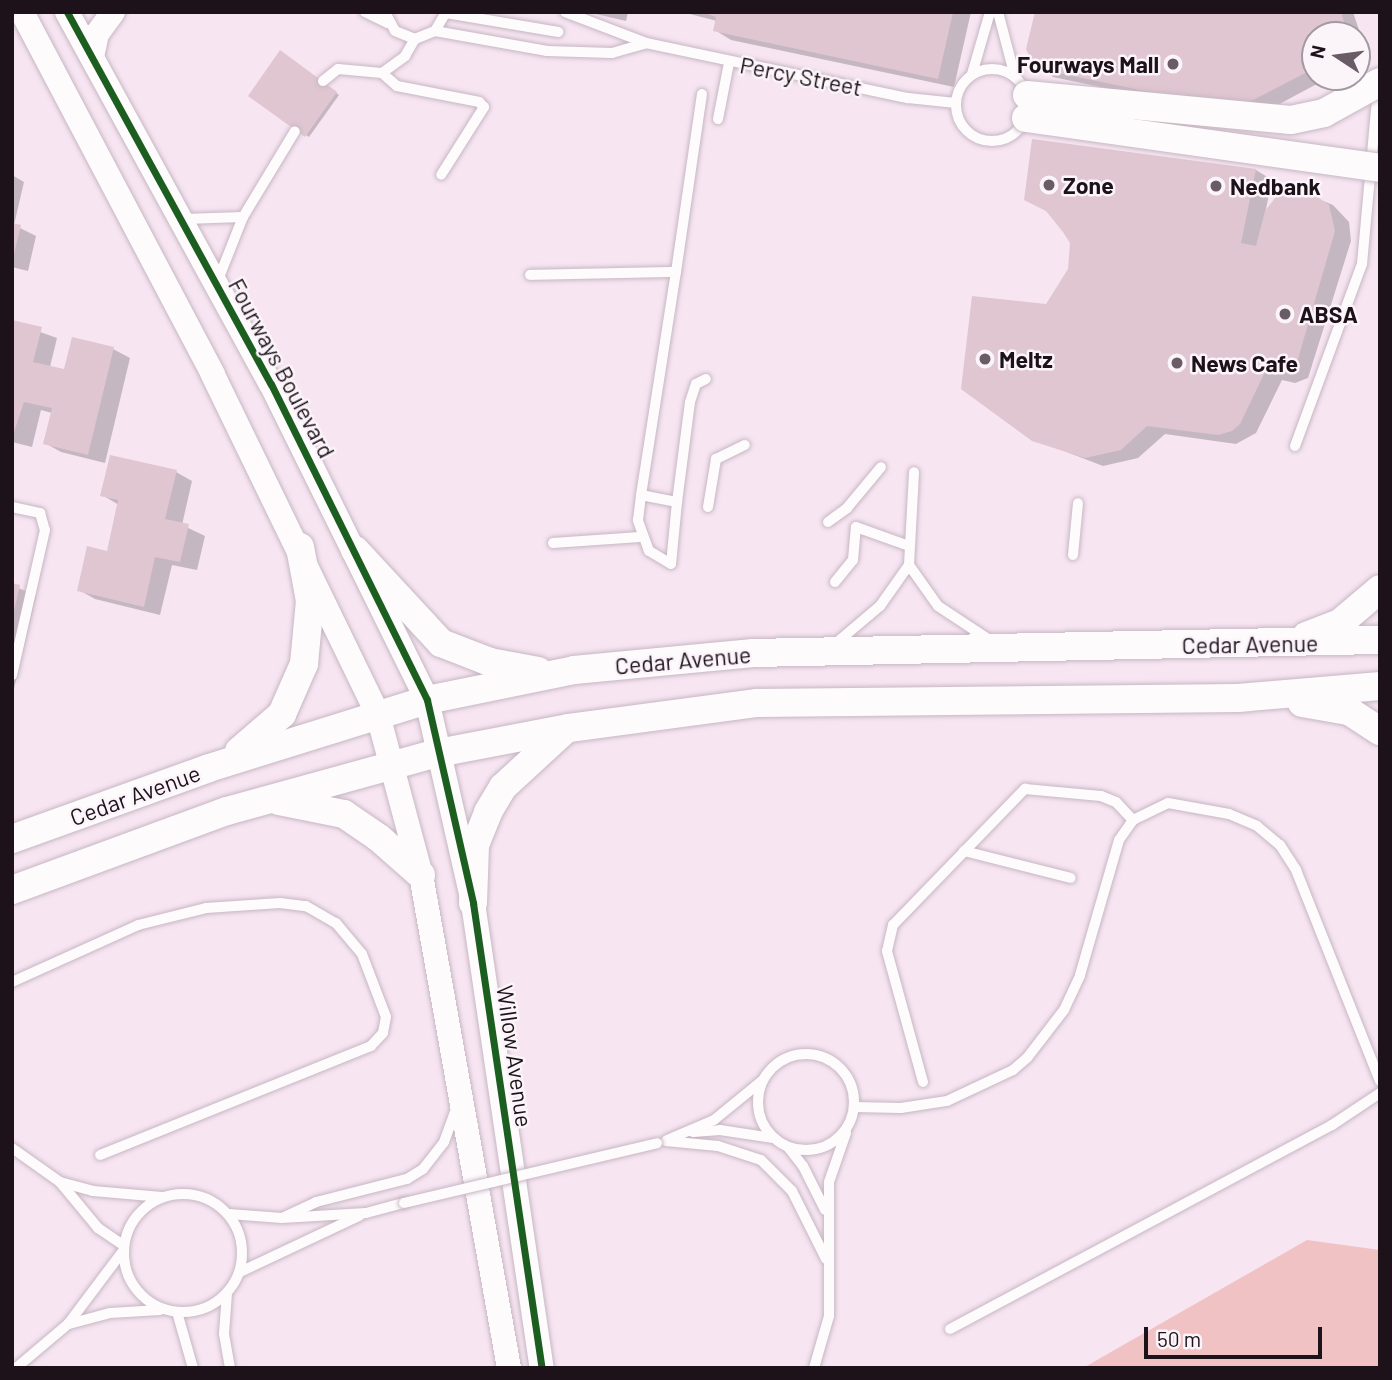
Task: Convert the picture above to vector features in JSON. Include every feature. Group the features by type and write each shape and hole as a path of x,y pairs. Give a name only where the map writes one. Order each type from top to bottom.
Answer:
{"main road":[{"path":"1022,97 1290,120 1324,113 1380,82"},
{"path":"1022,97 1380,168"},
{"path":"209,768 266,731 293,692 309,634 310,601 300,547"},
{"path":"355,550 441,643 528,671 574,670"},
{"path":"1287,643 1340,623 1380,589"},
{"name":"Cedar Avenue","path":"12,839 209,768 427,700 574,670 753,653 1380,640"},
{"name":"Cedar Avenue","path":"12,890 227,811 439,753 569,727 757,703 1238,698 1380,686"},
{"path":"1238,698 1327,706 1349,711 1380,730"},
{"path":"473,903 475,845 488,812 503,787 569,727"},
{"path":"270,800 344,814 379,838 421,875"}],"street":[{"path":"22,12 300,547 378,715 421,875 460,1081 509,1368"},
{"name":"Fourways Boulevard","path":"67,12 216,284 355,550 427,700 439,753"},
{"path":"92,57 97,34 113,12"},
{"name":"Willow Avenue","path":"439,753 473,903 542,1368"}],"lane":[{"path":"365,12 386,18 395,31 415,39"},
{"name":"Percy Street","path":"565,12 646,43 729,63 956,103"},
{"path":"990,12 972,74 958,92 956,103 962,125 979,139 1001,140 1022,97 999,12"},
{"path":"382,73 405,56 415,39 435,31 446,13 558,32"},
{"name":"Percy Street","path":"435,31 472,40 547,51 612,53 646,43"},
{"path":"718,119 729,63"},
{"path":"972,74 994,68 1022,97"},
{"path":"323,81 338,69 382,73 397,86 479,102 484,107 441,175"},
{"path":"1295,446 1362,264 1380,71"},
{"path":"702,94 641,495 640,537 649,551 671,564 690,402 696,384 706,379"},
{"path":"216,284 243,218 295,131"},
{"path":"181,219 243,218"},
{"path":"530,275 676,272"},
{"path":"708,506 716,459 745,445"},
{"path":"828,522 847,508 881,467"},
{"path":"914,472 909,565 937,606 1004,649"},
{"path":"641,495 677,502"},
{"path":"1073,555 1078,503"},
{"path":"12,507 40,513 45,530 12,675"},
{"path":"835,582 853,560 856,527 909,546"},
{"path":"553,543 640,537"},
{"path":"827,652 880,606 909,565"},
{"path":"923,1082 887,951 888,937 893,925 1025,789 1101,796 1116,802 1133,820"},
{"path":"854,1107 901,1108 947,1101 1013,1070 1027,1058 1064,1010 1074,987 1119,840 1133,820 1168,803 1199,806 1257,826 1280,845 1296,870 1380,1081"},
{"path":"964,851 1071,878"},
{"path":"12,982 138,925 206,908 280,903 306,906 336,923 362,954 386,1017 383,1033 371,1046 100,1155"},
{"path":"240,1272 366,1213 661,1142 714,1120 784,1059 814,1054 828,1058 846,1074 854,1107 828,1182 826,1214 829,1316 814,1368"},
{"path":"763,1080 758,1110 774,1138"},
{"path":"282,1218 316,1202 392,1184 424,1169 444,1142 460,1081"},
{"path":"950,1329 1332,1125 1380,1093"},
{"path":"788,1147 820,1149 847,1129"},
{"path":"685,1132 720,1130 774,1138 788,1147 803,1166 826,1214"},
{"path":"661,1142 718,1146 761,1160 792,1191 827,1263"},
{"path":"12,1147 60,1182 98,1228 123,1248 133,1286 162,1310"},
{"path":"60,1182 93,1191 162,1197 198,1195 229,1214 282,1218 366,1213"},
{"path":"16,1368 68,1324 123,1248 130,1225 143,1208 162,1197"},
{"path":"68,1324 110,1313 199,1311 227,1293 240,1272 243,1252 229,1214"},
{"path":"227,1293 223,1334 230,1368"},
{"path":"177,1312 193,1368"}],"shaded area":[{"path":"1307,1240 1380,1250 1380,1368 1083,1368"}],"building":[{"path":"702,12 953,12 938,79 713,31 716,17"},
{"name":"Fourways Mall","path":"1035,12 1341,12 1344,21 1301,21 1301,75 1234,110 1035,68 1026,49"},
{"path":"280,50 337,92 305,137 248,96"},
{"path":"1032,139 1256,169 1241,243 1256,246 1265,211 1278,194 1308,190 1329,205 1335,231 1298,359 1292,369 1277,375 1265,372 1240,424 1232,431 1218,435 1147,426 1121,450 1085,458 1032,441 961,389 972,296 1046,304 1068,269 1070,243 1063,232 1046,211 1024,200"},
{"path":"12,223 21,225 13,258 12,257"},
{"path":"12,320 42,327 33,362 64,369 72,337 114,347 88,455 43,444 52,408 24,402 12,438"},
{"path":"110,455 177,470 165,519 189,524 180,562 155,557 144,607 77,591 87,546 107,551 118,500 100,496"},
{"path":"12,583 20,585 13,615 12,615"}],"cycle path":[{"path":"67,12 271,384 427,700 473,903 542,1368"}],"place":[{"name":"Fourways Mall","path":"1173,64"},
{"name":"Zone","path":"1049,185"},
{"name":"Nedbank","path":"1216,186"},
{"name":"ABSA","path":"1285,314"},
{"name":"Meltz","path":"985,359"},
{"name":"News Cafe","path":"1177,363"}]}
